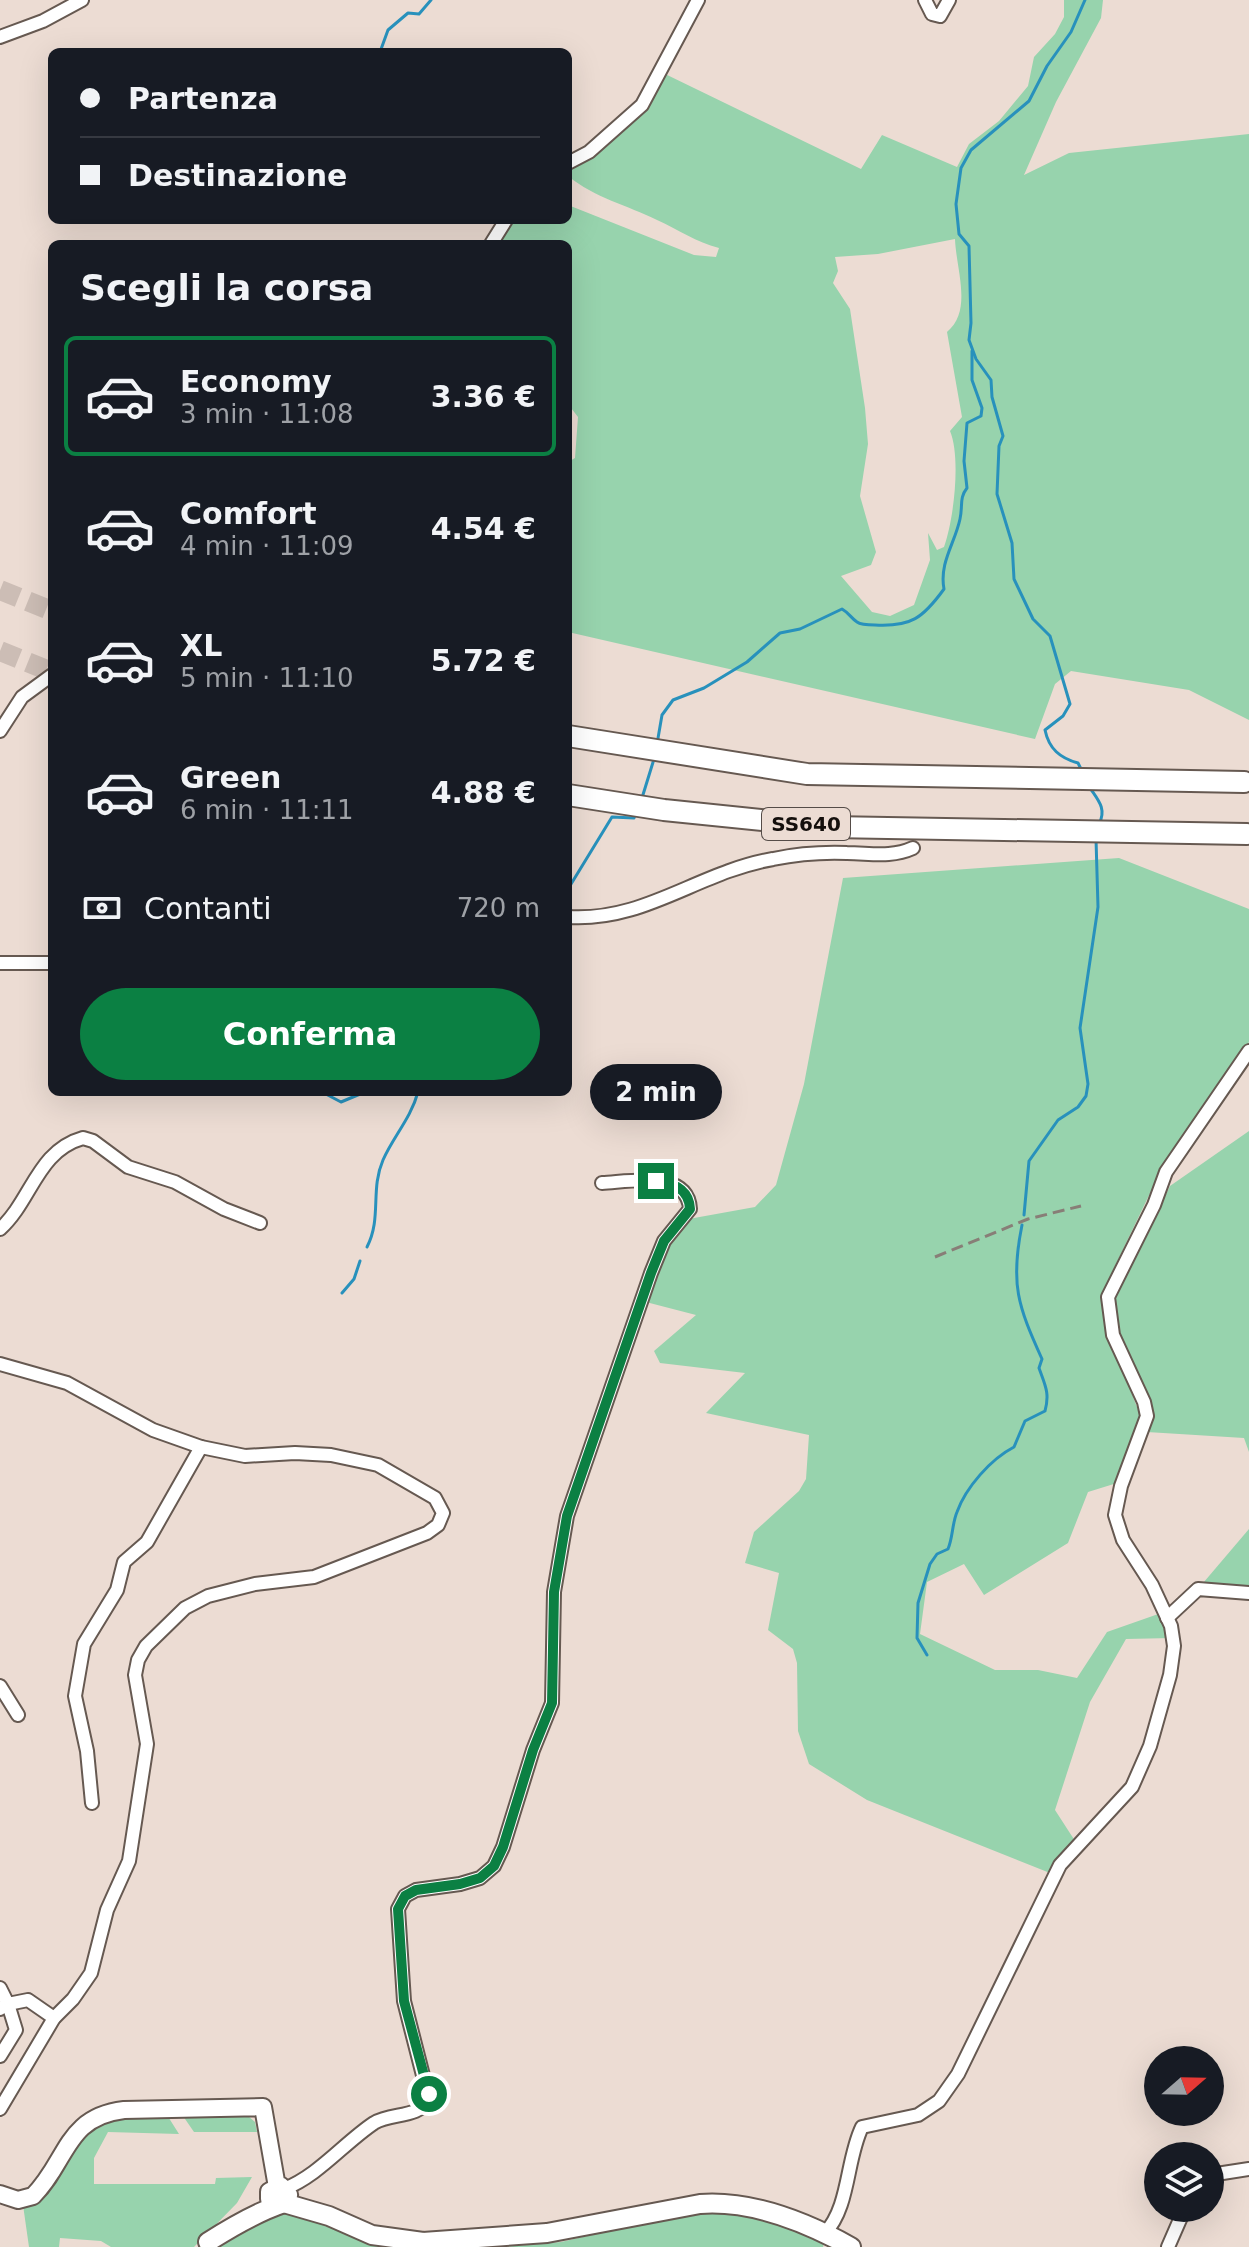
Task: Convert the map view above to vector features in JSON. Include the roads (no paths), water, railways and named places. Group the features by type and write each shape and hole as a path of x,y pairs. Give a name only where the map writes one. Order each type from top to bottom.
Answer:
{"highway":[{"name":"SS640","path":"572,737 807,774 1244,782"},
{"name":"SS640","path":"576,796 664,810 830,827 1247,834"}],"main road":[{"path":"0,2194 18,2200 33,2196 72,2137 90,2119 113,2111 263,2107 279,2194"},
{"path":"279,2194 318,2205 329,2216 372,2235 423,2242 535,2235 715,2203 768,2212 825,2233 851,2247"},
{"path":"206,2245 279,2194"}],"street":[{"path":"0,37 43,21 82,0"},
{"path":"572,161 589,152 642,105 698,0"},
{"path":"925,0 932,14 940,16 949,0"},
{"path":"0,731 22,697 48,678"},
{"path":"572,917 602,918 632,912 715,874 772,859 831,853 895,854 913,848"},
{"path":"0,963 48,963"},
{"path":"825,2233 838,2215 862,2127 918,2115 939,2101 958,2074 1060,1865 1132,1787 1150,1746 1170,1675 1174,1646 1169,1622 1152,1585 1123,1540 1115,1515 1121,1486 1147,1416 1144,1402 1113,1335 1108,1297 1154,1205 1166,1172 1249,1051"},
{"path":"0,1229 51,1155 83,1138 93,1141 128,1167 175,1182 224,1209 260,1223"},
{"path":"279,2194 374,2123 417,2111 429,2099 404,2001 398,1909 405,1896 416,1890 480,1878 499,1857 533,1750 552,1703 554,1592 567,1516 651,1273 664,1241 690,1209 685,1193 669,1182 602,1183"},
{"path":"0,1364 67,1383 153,1430 201,1447 245,1456 301,1452 366,1461 400,1475 435,1498 443,1513 438,1525 427,1533 314,1577 232,1588 197,1601 173,1618 146,1646 135,1668 147,1744 134,1843 107,1910 91,1973 73,1999 54,2018 0,2109"},
{"path":"92,1803 87,1751 75,1696 84,1644 117,1590 124,1562 147,1542 201,1447"},
{"path":"1169,1622 1198,1589 1249,1593"},
{"path":"0,1686 18,1715"},
{"path":"0,1988 4,2006 16,2030 2,2049"},
{"path":"4,2006 28,2000 54,2018"},
{"path":"1224,2173 1249,2169"},
{"path":"1168,2247 1179,2222"}],"waterway":[{"path":"381,48 388,30 408,13 419,14 431,0"},
{"path":"1082,771 1078,763 1056,752 1045,730 1063,716 1070,704 1050,636 1033,619 1014,579 1012,543 997,494 999,446 1003,436 992,397 991,380 976,359 969,340 969,246 959,234 956,204 961,168 971,150 1029,101 1047,66 1071,32 1085,0"},
{"path":"657,744 662,715 673,700 704,688 747,662 780,633 800,629 842,609 861,624 898,624 915,619 936,599 944,589 944,570 967,488 964,461 967,423 981,416 982,408 972,380 972,351"},
{"path":"642,798 654,759"},
{"path":"1090,788 1102,809 1099,824"},
{"path":"572,882 612,817 634,818 636,812"},
{"path":"1024,1215 1029,1161 1058,1120 1078,1107 1086,1096 1088,1084 1080,1028 1098,907 1096,839"},
{"path":"330,1096 341,1102 355,1096"},
{"path":"367,1247 374,1225 379,1171 416,1096"},
{"path":"927,1655 917,1638 918,1603 930,1564 937,1554 948,1549 957,1512 973,1484 988,1466 1014,1447 1025,1421 1045,1411 1046,1389 1039,1368 1042,1359 1018,1294 1017,1263 1022,1225"},
{"path":"342,1293 354,1279 360,1261"}],"tunnel":[{"path":"0,590 48,609"},
{"path":"0,651 48,670"}],"railway":[{"path":"935,1257 1028,1219 1081,1206"}]}
